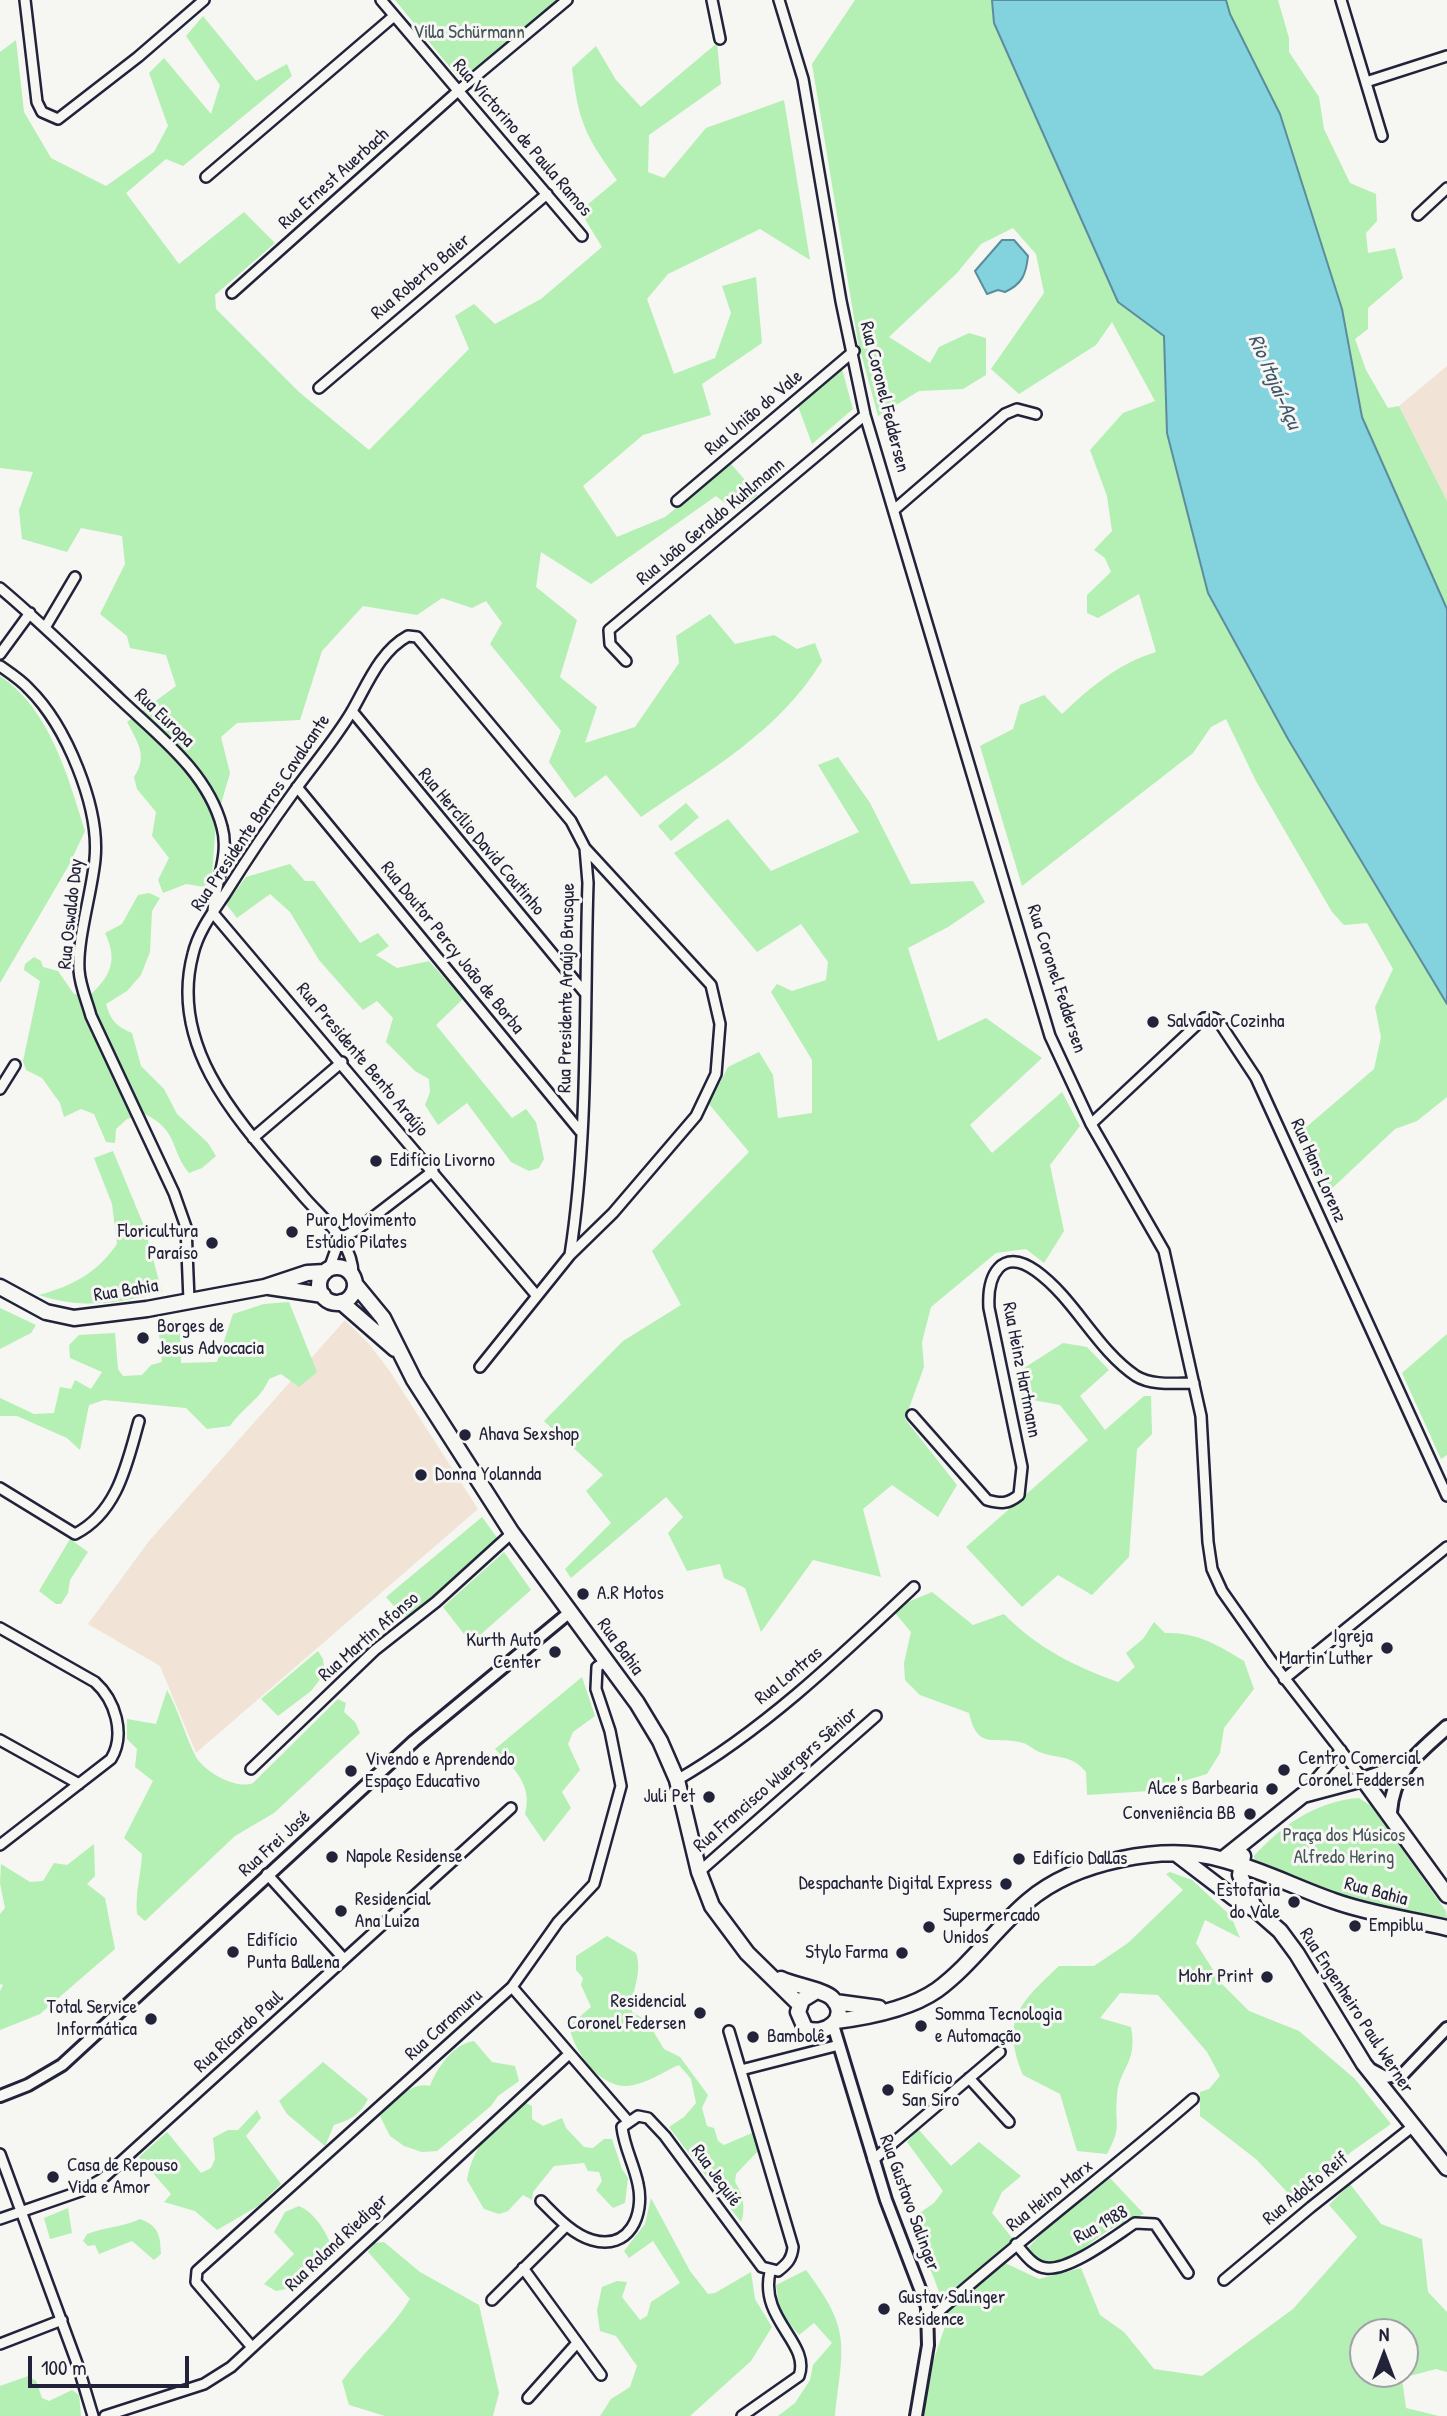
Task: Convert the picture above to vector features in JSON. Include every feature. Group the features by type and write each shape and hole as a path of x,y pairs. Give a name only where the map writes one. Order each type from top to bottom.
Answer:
{"main road":[{"path":"342,1268 354,1280 352,1296 341,1302 330,1301 323,1295 320,1280 327,1270 342,1268"},
{"name":"Rua Bahia","path":"0,1287 46,1312 74,1318 106,1315 265,1287 307,1273 327,1270"},
{"name":"Rua Bahia","path":"354,1280 383,1318 400,1355 456,1449 660,1741 677,1780 699,1872 712,1906 747,1953 799,2004"},
{"name":"Rua Bahia","path":"265,1287 323,1295"},
{"name":"Rua Bahia","path":"341,1302 374,1328 400,1355"},
{"path":"1390,1812 1394,1785 1410,1762 1447,1727"},
{"path":"1223,1859 1303,1795 1392,1772 1410,1762"},
{"name":"Rua Coronel Feddersen","path":"1363,1779 1390,1812 1447,1895"},
{"path":"1240,1865 1251,1838"},
{"name":"Rua Bahia","path":"835,2023 924,1998 936,1990 1017,1911 1057,1881 1116,1861 1178,1855 1223,1859 1352,1907 1447,1928"},
{"name":"Rua Engenheiro Paul Werner","path":"1178,1855 1280,1931 1364,2064 1447,2168"},
{"name":"Rua Engenheiro Paul Werner","path":"1240,1865 1245,1893 1255,1910"},
{"name":"Rua Bahia","path":"773,1976 815,1992"},
{"path":"815,1992 826,1994 835,2001 838,2011 835,2023 815,2032 800,2021 799,2004 806,1997 815,1992"},
{"name":"Rua Bahia","path":"835,2001 868,2008 891,2008"}],"street":[{"path":"25,0 37,102 50,118 58,119 204,0"},
{"name":"Rua Victorino de Paula Ramos","path":"381,0 582,236"},
{"name":"Rua Ernest Auerbach","path":"232,293 458,91 567,0"},
{"path":"712,0 720,39"},
{"name":"Rua Coronel Feddersen","path":"779,0 803,79 841,301 854,351 865,415 1050,1036 1091,1124 1164,1251 1201,1416 1212,1569 1222,1591 1284,1679 1363,1779"},
{"path":"1342,0 1382,136"},
{"path":"206,177 394,16"},
{"path":"1366,82 1447,56"},
{"path":"1418,215 1447,188"},
{"name":"Rua Roberto Baier","path":"319,388 547,194"},
{"name":"Rua União do Vale","path":"677,501 854,351"},
{"path":"894,510 1004,414 1017,409 1036,414"},
{"name":"Rua João Geraldo Kuhlmann","path":"626,661 610,643 609,630 865,415"},
{"path":"46,625 75,577"},
{"name":"Rua Europa","path":"0,588 46,625 167,742 201,781 223,829 225,854 213,913"},
{"path":"0,654 30,613"},
{"name":"Rua Presidente Barros Cavalcante","path":"354,1280 349,1250 253,1138 220,1095 192,1035 188,1001 189,973 193,952 213,913 297,787 352,711 388,652 408,636 417,637"},
{"name":"Rua Presidente Araújo Brusque","path":"417,637 571,821 585,848 585,993 580,1131 576,1214 570,1255"},
{"name":"Rua Oswaldo Day","path":"0,666 30,689 51,715 80,774 93,825 95,855 79,968 82,988 92,1016 174,1193 186,1227 189,1300"},
{"name":"Rua Hercílio David Coutinho","path":"352,711 585,993"},
{"name":"Rua Doutor Percy João de Borba","path":"297,787 580,1131"},
{"path":"480,1367 570,1255 613,1213 696,1116 716,1074 721,1049 720,1024 711,985 585,848"},
{"name":"Rua Presidente Bento Araújo","path":"213,913 342,1062 537,1296"},
{"name":"Rua Hans Lorenz","path":"1091,1124 1204,1018 1214,1018 1219,1022 1256,1078 1447,1496"},
{"path":"253,1138 342,1062"},
{"path":"0,1089 15,1065"},
{"path":"327,1270 340,1238 355,1231 433,1171"},
{"name":"Rua Heinz Hartmann","path":"912,1415 987,1500 1000,1504 1012,1501 1019,1494 1022,1467 989,1308 988,1287 993,1273 1003,1263 1020,1261 1038,1272 1122,1365 1139,1378 1161,1384 1194,1383"},
{"path":"0,1488 75,1534 85,1529 112,1499 127,1464 139,1421"},
{"name":"Rua Martin Afonso","path":"251,1769 376,1650 436,1602 512,1532"},
{"path":"1284,1679 1447,1547"},
{"name":"Rua Lontras","path":"677,1780 751,1728 844,1653 914,1587"},
{"name":"Rua Frei José","path":"0,2096 28,2085 62,2065 414,1741 570,1612"},
{"path":"0,1629 95,1682 109,1694 116,1709 116,1751 111,1759 0,1845"},
{"name":"Rua Caramuru","path":"251,2346 196,2282 197,2271 512,1987 558,1922 594,1884 620,1798 619,1767 595,1678 597,1667 606,1661"},
{"name":"Rua Francisco Wuergers Sênior","path":"699,1872 876,1716"},
{"path":"0,1740 79,1784"},
{"path":"1303,1795 1341,1750"},
{"name":"Rua Ricardo Paul","path":"0,2219 80,2191 103,2179 511,1808"},
{"path":"267,1874 344,1959"},
{"path":"512,1987 627,2120 622,2127 623,2137 638,2185 634,2227 624,2238 610,2243 590,2240 566,2226 541,2201"},
{"name":"Rua Gustavo Salinger","path":"835,2023 873,2160 924,2298 928,2345 916,2416"},
{"path":"1364,2064 1385,2077 1397,2078 1447,2028"},
{"path":"729,2031 793,2247 792,2257 786,2265 778,2271 770,2272 767,2287 769,2301 776,2320 800,2356 802,2368 799,2376 742,2416"},
{"path":"808,2053 815,2032 839,2045"},
{"path":"741,2070 839,2045"},
{"path":"873,2160 1000,2052"},
{"name":"Rua Roland Riediger","path":"105,2416 217,2378 568,2054"},
{"path":"969,2078 1009,2122"},
{"name":"Rua Heino Marx","path":"928,2321 1016,2244 1107,2173 1193,2099"},
{"name":"Rua Jequié","path":"627,2120 638,2116 648,2118 665,2136 762,2267 770,2272"},
{"name":"Rua Adolfo Reif","path":"1224,2280 1412,2127"},
{"path":"0,2154 62,2320 93,2416"},
{"name":"Rua 1988","path":"1016,2244 1032,2261 1048,2269 1068,2263 1135,2223 1145,2222 1155,2224 1188,2273"},
{"path":"492,2300 566,2226"},
{"path":"523,2268 601,2375"},
{"path":"0,2344 62,2320"},
{"path":"528,2398 577,2343"}],"shaded area":[{"path":"1447,366 1447,501 1399,406"},
{"path":"345,1320 369,1344 389,1370 478,1509 196,1753 160,1666 88,1624 149,1541"}],"green space":[{"name":"Villa Schürmann","path":"395,0 559,0 462,82"},
{"path":"855,0 992,0 994,23 1118,302 1164,336 1167,433 1288,739 1447,1004 1447,1097 1417,1121 1395,1129 1325,1195 1296,1136 1374,1069 1381,1037 1375,1007 1393,969 1367,923 1344,925 1332,912 1256,781 1226,719 1211,727 1193,753 1022,886 980,746 1013,729 1020,705 1044,695 1062,714 1117,670 1156,652 1139,594 1098,618 1087,613 1087,595 1111,572 1105,558 1094,550 1112,531 1107,496 1090,450 1123,413 1155,401 1112,322 1096,345 1019,394 991,369 1044,293 1036,254 1013,228 981,244 957,273 889,337 930,363 939,347 969,333 986,338 986,375 963,389 919,391 878,416 858,342 812,64"},
{"path":"1226,0 1278,0 1289,38 1289,52 1319,97 1324,129 1350,183 1376,194 1377,221 1366,233 1368,253 1395,248 1403,278 1368,308 1368,329 1355,339 1366,370 1388,408 1399,406 1447,501 1447,609 1362,417 1342,309 1280,114 1230,14"},
{"path":"203,16 256,81 287,64 292,76 183,166 166,159 126,193 179,264 244,212 275,243 215,295 216,309 299,392 369,450 469,349 455,316 474,304 495,324 541,299 602,247 580,211 617,180 585,128 577,103 572,68 596,46 616,80 641,107 717,43 721,84 649,135 648,172 664,178 706,128 784,100 810,260 760,229 668,274 647,299 674,374 715,358 731,313 722,286 756,277 762,343 702,384 711,415 643,435 583,486 617,537 665,517 731,464 758,495 735,511 716,496 591,584 541,552 536,587 577,620 560,677 597,707 585,743 635,727 679,663 676,636 710,614 735,644 774,635 797,649 815,643 822,661 805,686 764,729 716,766 641,817 606,775 575,798 549,762 561,731 490,644 502,623 486,601 472,608 442,598 417,615 363,606 322,651 300,720 237,723 221,737 230,773 216,821 211,888 186,884 163,893 158,880 169,858 152,836 156,812 137,789 134,777 141,756 138,743 127,722 176,686 166,655 130,648 127,636 100,614 125,564 122,536 81,528 67,552 22,539 19,510 33,472 0,468 0,52 16,40 24,112 51,158 106,186 154,152 168,126 149,73 164,58 211,114 220,85 186,36"},
{"path":"842,369 853,409 812,444 798,406"},
{"path":"0,676 17,690 44,725 64,767 85,831 69,865 0,983"},
{"path":"838,757 870,803 911,884 973,881 985,902 948,927 908,948 938,1041 986,1018 1042,1058 970,1125 992,1153 1062,1092 1080,1126 1050,1165 1064,1231 1044,1263 1026,1249 996,1253 931,1307 922,1342 924,1367 905,1419 957,1485 938,1517 892,1485 863,1509 881,1577 813,1560 761,1632 745,1588 724,1578 720,1564 687,1571 668,1533 683,1517 666,1497 571,1578 565,1569 611,1523 586,1491 603,1475 544,1421 623,1341 681,1305 652,1251 749,1152 709,1104 728,1067 759,1052 773,1075 778,1118 812,1113 812,1060 771,992 777,984 792,991 826,980 828,962 801,924 757,952 674,853 728,819 771,871 859,832 818,765"},
{"path":"686,803 699,817 671,841 658,826"},
{"path":"290,864 305,881 314,881 360,943 378,933 389,946 376,955 397,968 429,961 463,999 436,1025 512,1118 526,1109 536,1122 544,1159 539,1168 529,1171 511,1162 467,1103 438,1125 425,1105 430,1092 429,1079 415,1071 386,1042 393,1018 377,1001 363,1010 319,960 290,912 270,894 237,918 226,904 246,877"},
{"path":"149,893 160,898 152,911 150,952 141,975 127,991 106,1004 115,1022 132,1033 141,1066 164,1089 177,1114 208,1143 216,1156 202,1168 189,1173 169,1134 156,1120 145,1114 127,1119 116,1129 115,1143 106,1142 94,1114 81,1109 64,1117 60,1103 42,1078 26,1070 23,1061 40,981 24,970 25,964 34,957 41,961 43,967 58,971 74,994 90,995 103,981 112,959 105,933 122,924 138,895"},
{"path":"113,1151 144,1226 162,1292 86,1304 39,1295 84,1277 102,1263 117,1244 112,1204 94,1158"},
{"path":"289,1302 317,1372 299,1387 281,1374 269,1379 266,1386 230,1426 207,1429 186,1408 104,1400 89,1405 80,1450 67,1438 17,1416 0,1416 0,1398 34,1414 54,1413 60,1387 71,1389 75,1380 91,1389 102,1372 70,1358 69,1345 79,1335 115,1333 118,1369 123,1376 142,1375 151,1365 162,1362 158,1325 180,1323 181,1363 217,1362 233,1314 264,1304"},
{"path":"0,1308 36,1325 31,1333 0,1349"},
{"path":"1447,1334 1447,1455 1441,1459 1402,1373"},
{"path":"1063,1343 1087,1347 1109,1370 1080,1396 1105,1430 1144,1396 1151,1396 1152,1434 1137,1449 1129,1557 1092,1595 1058,1575 1022,1607 966,1547 1088,1440 1060,1405 1022,1398 1021,1370"},
{"path":"482,1517 498,1539 406,1620 386,1597"},
{"path":"70,1539 88,1552 70,1580 68,1593 61,1604 56,1604 39,1591"},
{"path":"504,1552 531,1590 471,1643 443,1607"},
{"path":"932,1592 973,1625 1004,1614 1030,1637 1057,1655 1118,1682 1135,1667 1126,1653 1143,1639 1154,1622 1165,1633 1197,1637 1244,1661 1254,1689 1224,1728 1220,1753 1207,1774 1149,1791 1087,1795 1086,1772 1075,1762 1044,1754 1027,1744 983,1738 977,1733 969,1713 920,1695 905,1680 904,1663 911,1632 895,1613 908,1602"},
{"path":"318,1651 323,1659 325,1673 311,1691 278,1716 261,1699"},
{"path":"582,1677 595,1716 573,1732 568,1744 580,1770 562,1792 571,1808 544,1842 525,1814 526,1794 520,1778 495,1749"},
{"path":"167,1690 200,1763 214,1774 238,1784 253,1783 338,1699 346,1703 344,1712 355,1722 360,1733 274,1813 235,1836 145,1921 137,1914 142,1854 124,1838 153,1781 135,1767 137,1749 127,1739 127,1719 156,1724"},
{"name":"Praça dos Músicos Alfredo Hering","path":"1359,1798 1371,1806 1446,1911 1447,1918 1359,1901 1255,1861 1254,1856 1276,1834 1301,1816 1329,1804"},
{"path":"94,1844 95,1876 87,1884 105,1898 115,1949 40,2014 0,2030 0,1991 3,1985 0,1984 0,1914 5,1908 0,1883 1,1864 30,1882 43,1881 54,1863 67,1865"},
{"path":"1170,1872 1192,1880 1231,1916 1240,1938 1205,1920 1196,1943 1222,1984 1249,2011 1299,2031 1355,2079 1391,2124 1351,2152 1317,2183 1289,2194 1256,2159 1200,2116 1200,2092 1209,2089 1220,2076 1207,2052 1158,1995 1120,1993 1100,2018 1131,2027 1132,2039 1130,2057 1118,2086 1116,2131 1107,2154 1077,2151 1060,2094 1023,2075 1016,2056 1014,2025 1025,2002 1059,1966 1094,1966 1128,1943 1183,1890 1166,1874"},
{"path":"607,1936 636,1953 638,1975 632,2012 647,2021 664,2049 680,2057 708,2095 702,2108 707,2126 714,2128 718,2141 724,2145 752,2133 758,2151 736,2174 735,2182 743,2202 741,2222 669,2127 684,2117 696,2103 691,2079 679,2065 642,2083 617,2085 598,2074 576,2046 569,2026 591,2007 581,1985 583,1978 576,1970 576,1956"},
{"path":"474,2041 492,2062 515,2066 519,2081 498,2096 491,2106 437,2151 422,2152 404,2146 390,2136 380,2116 409,2090 423,2085 430,2086 447,2058 459,2047"},
{"path":"323,2062 368,2099 354,2116 334,2125 325,2146 287,2114 279,2101"},
{"path":"524,2102 532,2106 532,2119 543,2126 562,2118 566,2128 584,2147 593,2148 604,2139 612,2139 622,2169 628,2178 625,2203 613,2208 596,2190 602,2181 599,2172 588,2171 584,2163 554,2166 533,2192 532,2200 523,2195 508,2211 499,2214 484,2209 467,2180 470,2166 488,2136"},
{"path":"257,2110 261,2118 246,2136 281,2184 258,2206 217,2230 195,2211 164,2202 171,2194 139,2157 167,2132 201,2173 211,2168 215,2159 213,2138 228,2130 238,2130"},
{"path":"918,2129 951,2166 979,2142 1021,2176 1002,2192 992,2213 1013,2239 998,2253 1003,2262 1039,2279 1081,2268 1100,2315 1124,2332 1154,2369 1202,2376 1293,2309 1357,2237 1329,2205 1350,2184 1381,2224 1422,2239 1428,2292 1447,2312 1447,2372 1436,2369 1419,2374 1419,2318 1349,2318 1349,2388 1403,2388 1406,2408 1439,2416 924,2416 929,2373 948,2318 934,2278 908,2221 934,2203 943,2191 907,2142"},
{"path":"1110,2178 1144,2214 1109,2230 1078,2253 1058,2263 1036,2261 1024,2252 1050,2225"},
{"path":"651,2198 690,2271 708,2294 715,2293 751,2272 755,2299 772,2327 751,2361 690,2416 600,2416 611,2399 630,2387 637,2366 616,2336 600,2331 597,2310 602,2287 617,2281 627,2282 622,2297 640,2320 647,2316 651,2302 680,2283 653,2241 629,2258 624,2251 645,2224"},
{"path":"299,2206 311,2214 321,2226 334,2253 297,2287 276,2291 264,2284 294,2254 274,2232 285,2212"},
{"path":"68,2208 72,2233 50,2239 44,2218"},
{"path":"140,2219 155,2228 159,2236 161,2254 154,2260 132,2241 99,2254 95,2245 88,2246 83,2241 87,2234"},
{"path":"384,2242 420,2272 479,2305 499,2393 493,2416 385,2416 349,2405 342,2381 410,2299 368,2252 374,2243"},
{"path":"806,2270 831,2308 841,2339 835,2416 778,2416 795,2403 810,2380 813,2365 832,2343 814,2323 799,2335 780,2313 776,2285"},
{"path":"28,2376 36,2381 42,2398 49,2401 72,2390 79,2395 81,2416 0,2416 0,2386"}],"water":[{"name":"Rio Itajaí-Açu","path":"992,0 1226,0 1230,14 1280,114 1342,309 1362,417 1447,609 1447,1004 1288,739 1208,593 1167,433 1164,336 1118,302 994,23"},
{"path":"1002,240 1014,240 1028,256 1026,269 1019,282 1011,289 987,294 975,271"}],"place":[{"name":"Salvador Cozinha","path":"1153,1022"},
{"name":"Edifício Livorno","path":"376,1161"},
{"name":"Puro Movimento Estúdio Pilates","path":"292,1232"},
{"name":"Floricultura Paraíso","path":"212,1243"},
{"name":"Borges de Jesus Advocacia","path":"143,1338"},
{"name":"Ahava Sexshop","path":"465,1435"},
{"name":"Donna Yolannda","path":"421,1475"},
{"name":"A.R Motos","path":"583,1594"},
{"name":"Igreja Martin Luther","path":"1387,1648"},
{"name":"Kurth Auto Center","path":"555,1652"},
{"name":"Centro Comercial Coronel Feddersen","path":"1284,1770"},
{"name":"Vivendo e Aprendendo Espaço Educativo","path":"351,1771"},
{"name":"Alce's Barbearia","path":"1272,1789"},
{"name":"Juli Pet","path":"709,1797"},
{"name":"Conveniência BB","path":"1250,1814"},
{"name":"Napole Residense","path":"332,1857"},
{"name":"Edifício Dallas","path":"1019,1859"},
{"name":"Despachante Digital Express","path":"1006,1884"},
{"name":"Estofaria do Vale","path":"1294,1902"},
{"name":"Residencial Ana Luiza","path":"341,1911"},
{"name":"Empiblu","path":"1355,1926"},
{"name":"Supermercado Unidos","path":"929,1927"},
{"name":"Edifício Punta Ballena","path":"233,1952"},
{"name":"Stylo Farma","path":"902,1953"},
{"name":"Mohr Print","path":"1267,1977"},
{"name":"Residencial Coronel Federsen","path":"700,2013"},
{"name":"Total Service Informática","path":"151,2019"},
{"name":"Somma Tecnologia e Automação","path":"921,2026"},
{"name":"Bambolê","path":"753,2037"},
{"name":"Edifício San Siro","path":"888,2090"},
{"name":"Casa de Repouso Vida e Amor","path":"53,2177"},
{"name":"Gustav Salinger Residence","path":"884,2309"}]}
